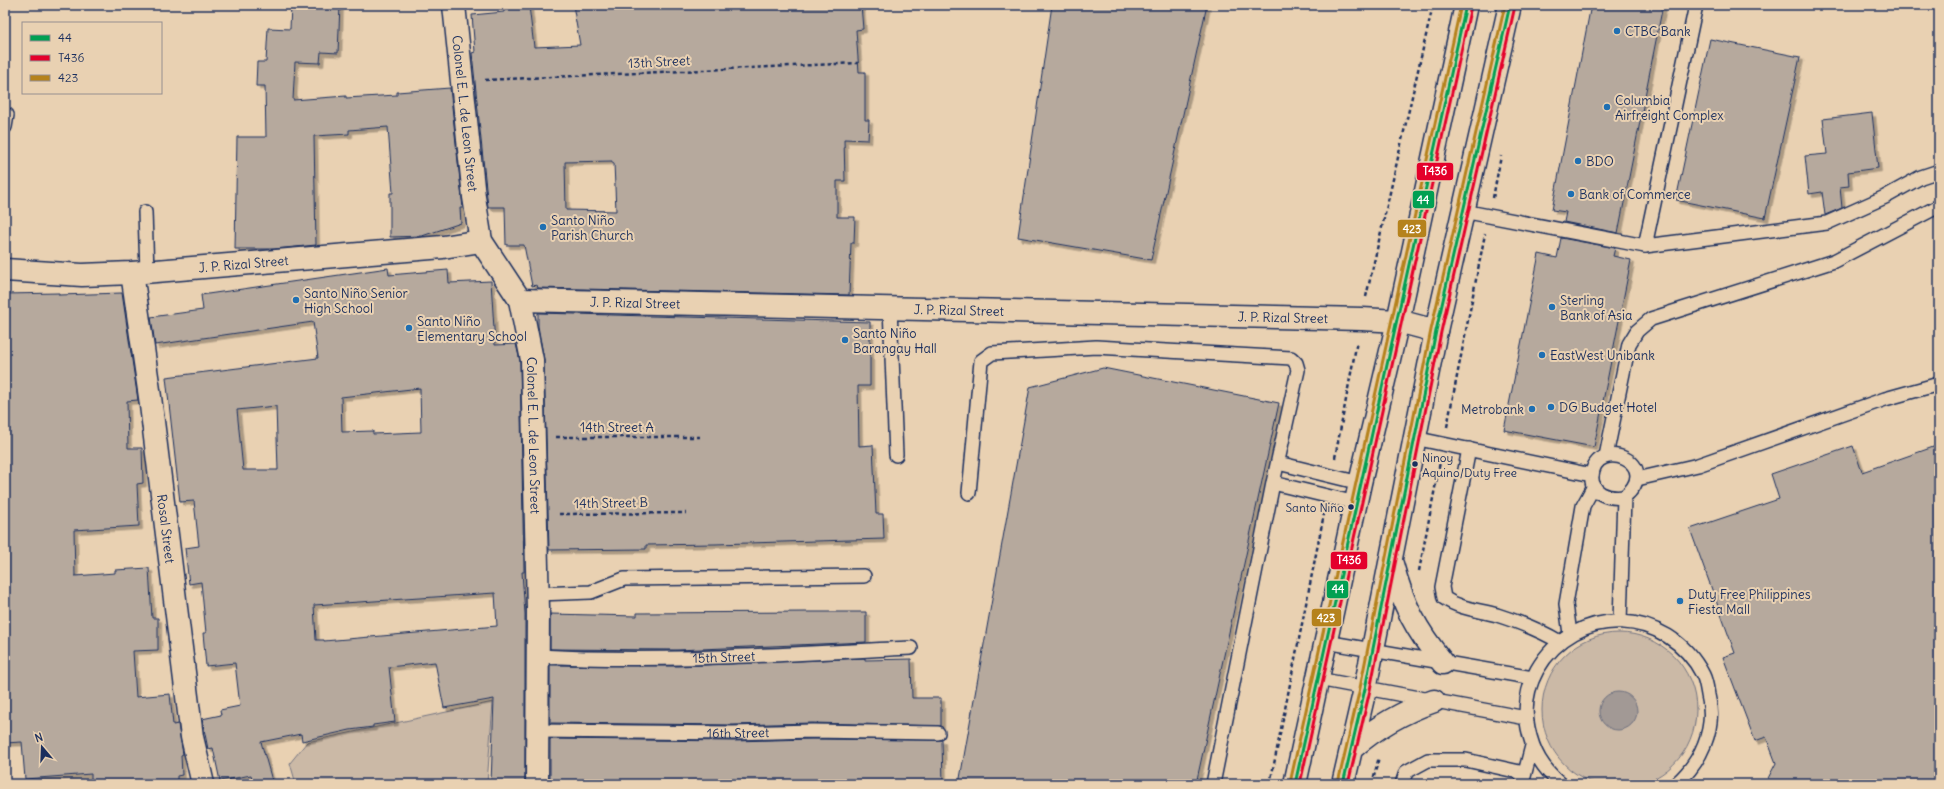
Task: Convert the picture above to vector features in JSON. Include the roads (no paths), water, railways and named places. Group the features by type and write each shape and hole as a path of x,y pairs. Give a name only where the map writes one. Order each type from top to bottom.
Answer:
{"street":[{"path":"1295,784 1358,493 1398,321 1466,5"},
{"path":"1343,784 1365,688 1436,331 1510,5"},
{"name":"Colonel E. L. de Leon Street","path":"455,6 474,197 481,241 520,300 532,360 538,594 537,784"},
{"name":"J. P. Rizal Street","path":"5,270 82,276 443,248 481,241"},
{"name":"Rosal Street","path":"139,272 150,397 192,737 203,784"},
{"name":"J. P. Rizal Street","path":"520,300 1362,319 1398,321 1436,331"},
{"path":"1391,558 1399,590 1410,616 1423,639 1443,663"},
{"path":"1351,749 1368,734 1388,721 1408,710 1434,701"}],"lane":[{"path":"1645,246 1696,5"},
{"path":"1463,211 1645,246 1827,223 1885,197 1921,176 1939,171"},
{"path":"1606,456 1629,344 1637,331 1651,319 1834,261 1939,206"},
{"path":"139,272 145,212"},
{"path":"890,308 896,455"},
{"path":"969,493 981,361 992,354 1096,347 1291,358 1296,363 1298,370 1273,483 1213,784"},
{"path":"1637,479 1698,465 1885,399 1939,384"},
{"path":"1414,438 1469,449 1593,480 1602,495 1613,499 1624,497 1633,489 1637,479 1635,467 1628,458 1617,455 1606,456 1597,464 1593,480 1583,506 1566,604 1565,638"},
{"path":"1469,449 1442,587 1444,598 1453,604 1497,615 1565,638"},
{"path":"1278,463 1358,493"},
{"path":"1273,483 1358,493"},
{"path":"1620,621 1624,497"},
{"path":"538,594 591,592 624,579 864,576"},
{"path":"1561,784 1547,772 1532,746 1526,718 1527,698 1533,678 1544,658 1565,638 1594,624 1620,621 1646,625 1670,636 1689,654 1703,676 1710,701 1710,727 1702,752 1687,774 1676,784"},
{"path":"1326,642 1533,678"},
{"name":"15th Street","path":"537,656 621,660 756,656 911,648"},
{"path":"1318,679 1526,718"},
{"name":"16th Street","path":"537,731 732,733 812,731 938,733"},
{"path":"1402,784 1406,772 1428,760 1466,760 1523,778 1532,746"}],"place":[{"name":"CTBC Bank","path":"1617,31"},
{"name":"Columbia Airfreight Complex","path":"1607,107"},
{"name":"BDO","path":"1578,161"},
{"name":"Bank of Commerce","path":"1571,194"},
{"name":"Santo Niño Parish Church","path":"543,227"},
{"name":"Santo Niño Senior High School","path":"296,300"},
{"name":"Sterling Bank of Asia","path":"1552,307"},
{"name":"Santo Niño Elementary School","path":"409,328"},
{"name":"Santo Niño Barangay Hall","path":"845,340"},
{"name":"EastWest Unibank","path":"1542,355"},
{"name":"DG Budget Hotel","path":"1551,407"},
{"name":"Metrobank","path":"1532,409"},
{"name":"Ninoy Aquino/Duty Free","path":"1415,464"},
{"name":"Santo Niño","path":"1351,507"},
{"name":"Duty Free Philippines Fiesta Mall","path":"1680,601"}]}
